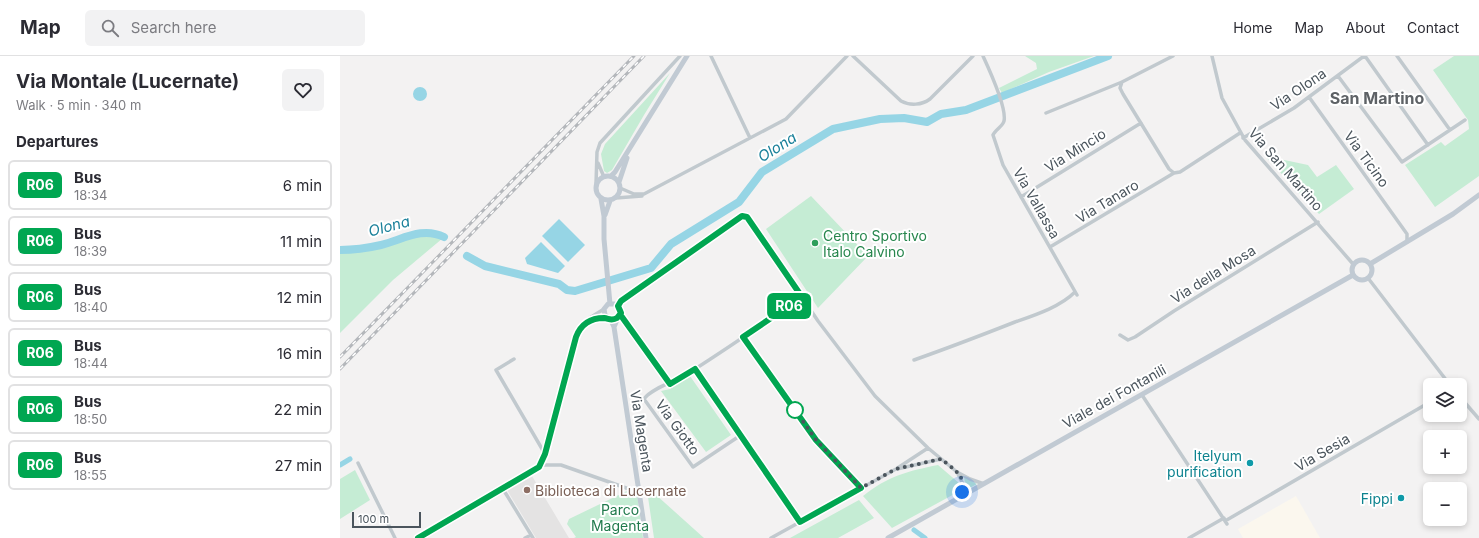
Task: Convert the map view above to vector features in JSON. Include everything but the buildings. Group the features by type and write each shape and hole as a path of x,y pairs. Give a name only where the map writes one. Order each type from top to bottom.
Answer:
{"main road":[{"path":"614,304 604,309 604,314 614,318 614,304 610,295 608,284 604,239 604,216 601,199 596,192 596,184 604,177 611,176 615,172 687,56"},
{"path":"604,216 620,188 619,182 631,147"},
{"path":"611,176 619,182"},
{"path":"1370,264 1417,237 1479,195"},
{"path":"601,199 613,200"},
{"path":"1361,260 1366,260 1370,264 1372,271 1368,278 1360,280 1353,275 1351,270 1353,264 1361,260"},
{"name":"Viale dei Fontanili","path":"888,538 1353,275"},
{"name":"Via Magenta","path":"614,318 614,327 646,538"}],"street":[{"path":"596,184 597,152 600,143 680,56"},
{"path":"711,56 750,138"},
{"path":"613,200 638,197 789,117 847,56"},
{"path":"853,56 901,101 906,104 914,104 925,103 930,99 973,56"},
{"name":"Via Vallassa","path":"914,360 975,339 1041,312 1076,293 1003,165 993,137 993,133 1004,122 1001,100 983,56"},
{"path":"1046,113 1122,82 1173,56"},
{"name":"Via San Martino","path":"1212,56 1222,98 1243,138 1318,222 1353,264"},
{"path":"1365,56 1428,145"},
{"name":"Via Olona","path":"1243,138 1309,97 1365,56"},
{"path":"1397,56 1450,130"},
{"path":"1338,76 1402,162 1465,120"},
{"path":"1122,82 1121,91 1169,169 1174,173"},
{"name":"Via Ticino","path":"1309,97 1407,234"},
{"name":"Via Mincio","path":"1021,197 1141,123"},
{"name":"Via Tanaro","path":"1050,248 1174,173 1180,172 1240,133"},
{"path":"597,162 604,177"},
{"path":"620,188 640,194 650,191"},
{"path":"614,304 621,301 744,216 747,217 802,297 875,396 928,448 957,472 970,480 984,484"},
{"name":"Via della Mosa","path":"1120,335 1128,340 1135,337 1174,311 1318,222"},
{"path":"1407,242 1407,234 1417,237"},
{"path":"1368,278 1445,378"},
{"path":"587,321 614,318 670,384 695,369 802,297"},
{"path":"541,465 576,337 592,316 604,309"},
{"path":"743,337 816,440 861,488"},
{"path":"514,359 496,370 544,455"},
{"path":"695,369 800,522"},
{"name":"Via Giotto","path":"670,384 658,389 644,399 693,467 741,435"},
{"path":"1142,395 1226,521"},
{"path":"1467,405 1479,419"},
{"name":"Via Sesia","path":"1189,538 1226,521 1423,406"},
{"path":"771,538 896,469 928,448"},
{"path":"896,469 941,459"},
{"path":"358,463 395,538"},
{"path":"418,538 426,532 503,489 541,465 561,465 629,489 639,490"},
{"path":"957,472 964,486 961,497"},
{"path":"503,489 532,536 525,538"}],"shaded area":[{"path":"532,476 569,538 536,538 507,490"},
{"path":"1296,496 1320,538 1243,538 1238,529"}],"green space":[{"path":"1025,56 1094,56 1049,72 1002,93 999,88 1037,69 1036,63"},
{"path":"1454,56 1479,56 1479,176 1435,207 1405,165 1441,142 1445,146 1469,129 1468,120 1433,70"},
{"path":"670,73 612,170 607,173 604,171 601,154 605,144"},
{"path":"1265,156 1308,165 1317,177 1336,165 1354,189 1319,214"},
{"name":"Centro Sportivo Italo Calvino","path":"811,196 868,256 818,308 766,229"},
{"path":"416,235 434,235 443,238 393,280 340,333 340,253 381,247"},
{"path":"690,376 731,435 706,452 661,391 670,389"},
{"path":"938,465 959,483 958,492 892,528 863,496 872,489 899,475"},
{"path":"355,470 370,500 340,519 340,479"},
{"path":"964,477 977,484 966,490"},
{"name":"Parco Magenta","path":"627,491 637,494 643,538 574,538 576,537 567,524 569,519"},
{"path":"655,494 704,538 654,538 648,497"},
{"path":"859,500 874,518 838,538 790,538"}],"water":[{"path":"420,87 425,89 427,94 425,99 420,101 415,99 413,94 415,89"},
{"path":"559,219 585,245 568,262 542,236"},
{"path":"541,242 565,266 558,273 527,264 525,258"}],"waterway":[{"name":"Olona","path":"467,256 485,266 559,284 567,290 575,291 651,268 671,244 739,202 762,172 833,129 880,119 904,118 927,122 941,114 966,110 1108,56"},
{"name":"Olona","path":"340,250 376,246 420,233 436,234 444,237"},
{"path":"340,465 350,459"},
{"path":"914,530 925,538"}],"railway":[{"path":"340,357 634,56"},
{"path":"340,369 644,56"}],"bus line":[{"name":"R06","path":"418,538 539,467 545,454 576,337 582,327 587,321 604,318 614,320 620,316 621,310 618,306 621,301 742,216 747,217 802,297 743,337 816,440 861,488 800,522 695,369 670,384 622,317"}],"place":[{"name":"Centro Sportivo Italo Calvino","path":"815,243"},
{"name":"Itelyum purification","path":"1250,463"},
{"name":"Biblioteca di Lucernate","path":"527,490"},
{"name":"Fippi","path":"1401,498"}],"district":[{"name":"San Martino","path":"1377,98"}],"route":[{"path":"795,410 794,409 816,440 861,488 896,469 941,459 957,472 962,479 964,489 962,492"}]}
